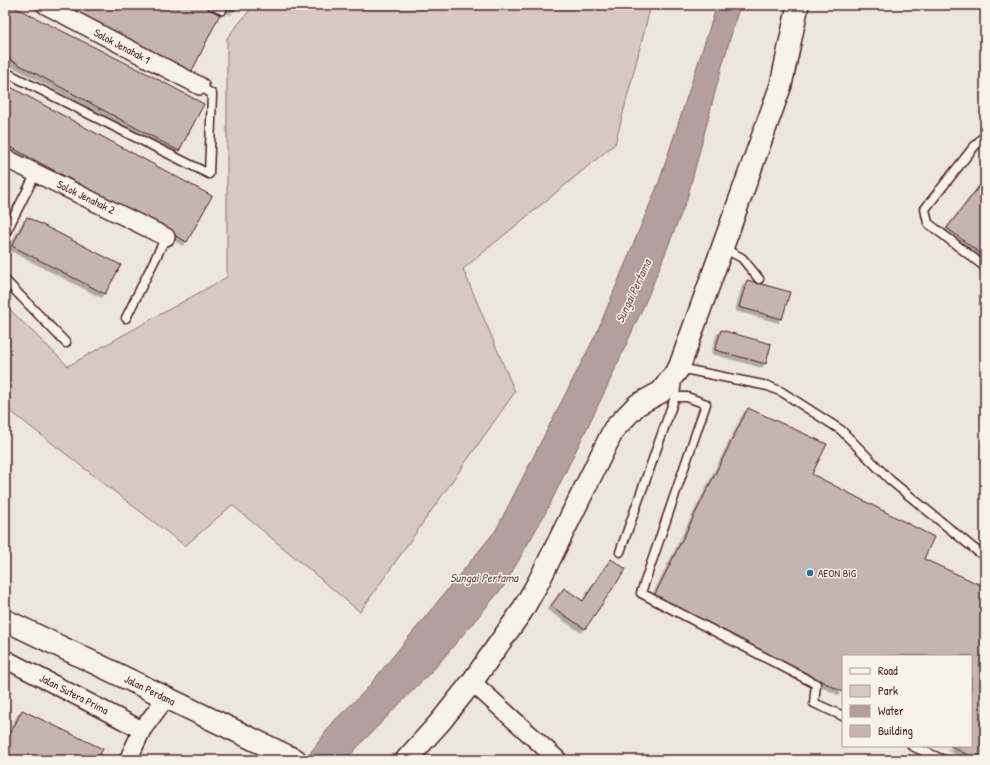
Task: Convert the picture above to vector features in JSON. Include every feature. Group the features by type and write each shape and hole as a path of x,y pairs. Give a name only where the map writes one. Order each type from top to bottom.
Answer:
{"street":[{"name":"Solok Jenahak 1","path":"45,5 200,86"},
{"path":"406,760 441,721 472,682 522,611 539,581 614,429 637,405 661,392 679,368 781,85 798,5"},
{"name":"Solok Jenahak 2","path":"5,158 166,237"},
{"name":"Jalan Perdana","path":"5,620 296,760"},
{"name":"Jalan Sutera Prima","path":"5,659 142,730"},
{"path":"472,682 558,760"},
{"path":"128,760 142,730 166,698"}],"lane":[{"path":"212,5 222,10"},
{"path":"5,72 209,174 212,94 200,86"},
{"path":"985,135 925,209 928,223 985,268"},
{"path":"5,234 36,173"},
{"path":"126,318 166,237"},
{"path":"722,248 742,258 759,279"},
{"path":"5,280 66,343"},
{"path":"620,552 675,397 679,368 768,386 782,392 841,430 890,480 985,556"},
{"path":"675,397 687,397 706,404 641,593 816,684 814,703 842,716"},
{"path":"914,747 944,760"}],"green space":[{"path":"254,5 651,5 615,144 463,269 515,392 360,612 232,505 185,546 5,407 5,305 68,366 227,277 227,38"}],"water":[{"name":"Sungai Pertama","path":"717,5 740,5 722,66 687,199 649,294 606,389 546,512 504,586 435,668 346,760 305,760 334,721 364,692 496,530 597,332 659,182"}],"building":[{"path":"5,5 10,5 150,75 204,104 179,151 5,57"},
{"path":"50,5 202,5 220,14 190,75"},
{"path":"222,5 237,5 234,11"},
{"path":"5,84 212,196 187,242 5,144"},
{"path":"985,179 985,257 947,228"},
{"path":"27,217 121,265 105,294 12,246"},
{"path":"747,280 790,292 782,319 739,307"},
{"path":"721,330 771,344 766,364 715,350"},
{"name":"AEON BiG","path":"748,408 827,444 812,474 934,537 924,559 985,587 985,760 978,760 952,747 972,747 972,655 842,655 842,691 654,596"},
{"path":"611,559 626,569 585,629 551,606 564,588 583,601"},
{"path":"22,710 103,749 97,760 5,760 5,745"}],"place":[{"name":"AEON BiG","path":"810,573"}]}
